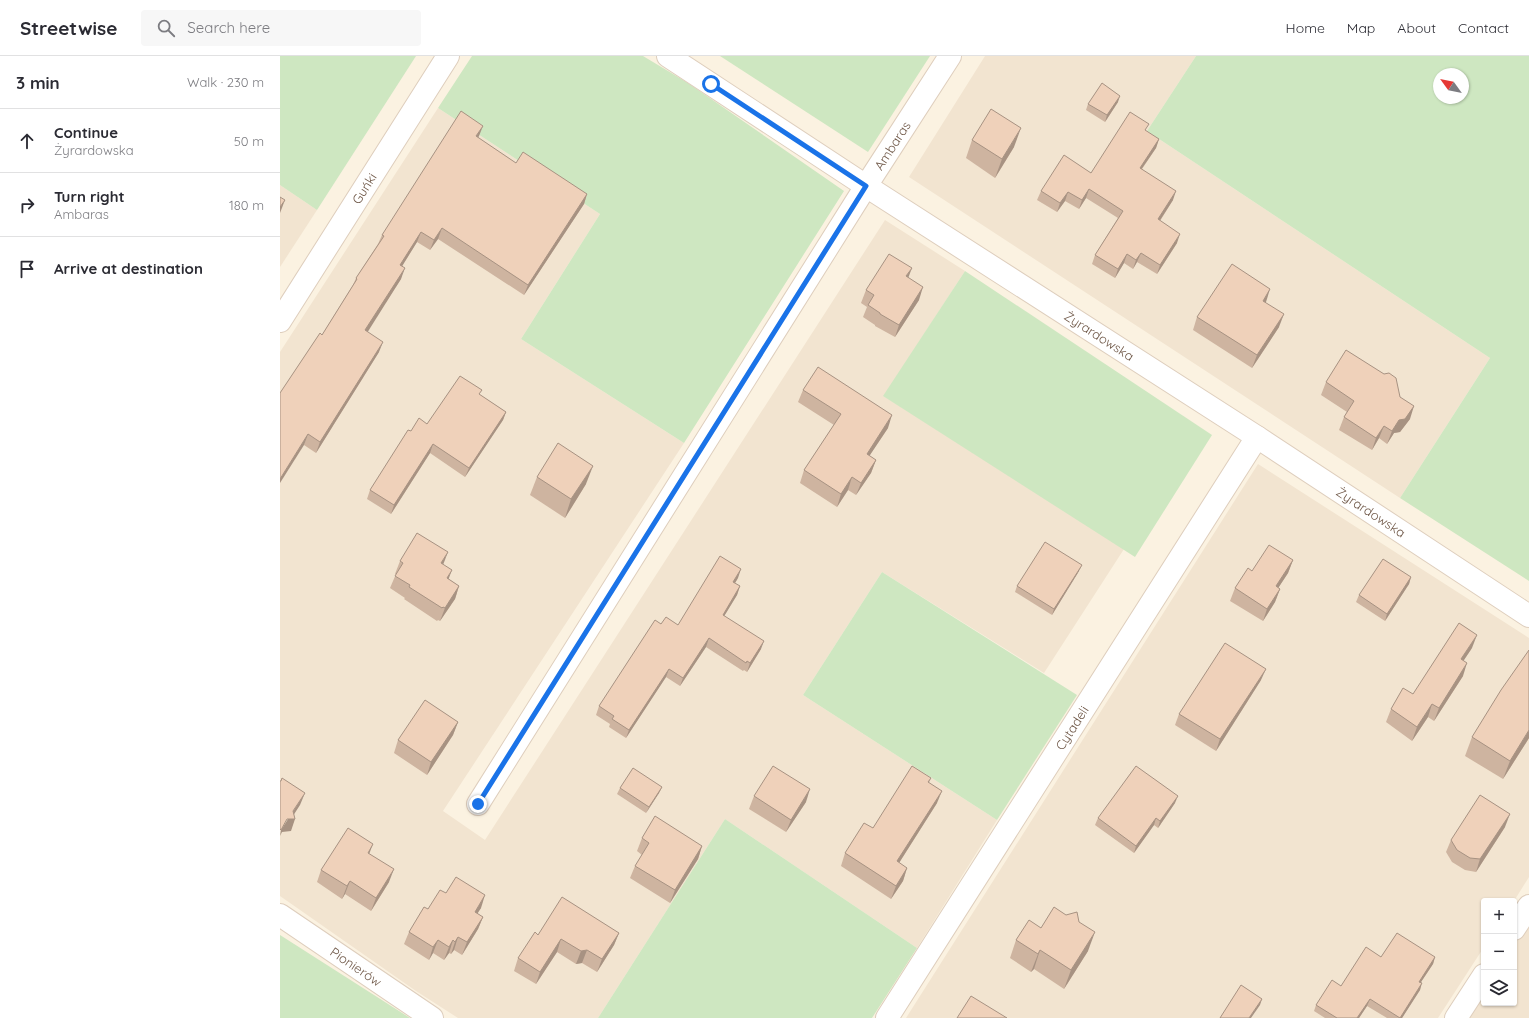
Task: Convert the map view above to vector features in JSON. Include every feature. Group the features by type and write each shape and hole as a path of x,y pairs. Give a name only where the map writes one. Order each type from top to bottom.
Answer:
{"street":[{"name":"Guńki","path":"280,321 448,56"},
{"name":"Żyrardowska","path":"668,56 866,186 1257,437 1529,616"},
{"name":"Ambaras","path":"478,804 866,186 950,56"},
{"name":"Cytadeli","path":"887,1018 1257,437"},
{"path":"1517,924 1529,906"},
{"name":"Pionierów","path":"280,915 432,1018"},
{"path":"1456,1018 1481,980"}],"shaded area":[{"path":"985,56 1196,56 1147,131 1490,358 1400,498 909,177"},
{"path":"438,108 600,214 521,339 684,443 443,811 485,840 885,220 965,271 884,396 1124,549 1044,673 882,572 803,695 997,820 917,948 725,819 598,1018 458,1018 416,991 280,896 280,352"},
{"path":"280,185 317,210 280,267"},
{"path":"1258,464 1529,638 1529,877 1516,898 1481,898 1481,952 1438,1018 906,1018"},
{"path":"1529,923 1529,1018 1467,1018 1481,997 1481,1006 1517,1006 1517,941"}],"green space":[{"path":"280,56 416,56 317,210 280,185"},
{"path":"472,56 643,56 688,83 844,191 684,443 521,339 600,214 438,108"},
{"path":"720,56 930,56 868,152"},
{"path":"1196,56 1529,56 1529,581 1400,498 1490,358 1147,131"},
{"path":"965,271 1212,435 1135,557 883,396"},
{"path":"882,572 1077,695 997,820 803,695"},
{"path":"725,819 917,948 872,1018 598,1018"},
{"path":"280,935 410,1018 280,1018"}],"building":[{"path":"1102,83 1120,96 1107,115 1088,104"},
{"path":"991,109 1021,128 1002,159 972,140"},
{"path":"461,111 483,126 476,136 516,163 523,152 587,194 528,285 442,228 434,240 421,232 400,265 405,268 365,330 383,342 320,442 308,434 280,479 280,393 320,333 322,335 357,279 356,278 384,236 382,235"},
{"path":"1130,112 1149,124 1145,130 1159,139 1140,168 1176,191 1158,219 1180,234 1160,265 1141,253 1136,260 1127,254 1118,269 1095,255 1123,211 1089,189 1082,200 1068,192 1060,203 1041,191 1064,155 1091,173"},
{"path":"280,197 285,200 280,207"},
{"path":"889,254 912,268 906,276 923,287 899,325 868,305 874,295 866,290"},
{"path":"1232,264 1270,289 1263,301 1284,314 1257,355 1197,317"},
{"path":"1346,350 1384,374 1389,373 1396,378 1400,397 1414,406 1405,419 1399,420 1392,431 1384,426 1376,438 1344,417 1354,401 1326,382"},
{"path":"818,367 892,415 867,454 876,460 861,483 852,477 841,494 804,470 841,414 803,390"},
{"path":"460,376 482,390 479,394 506,412 469,468 433,444 394,505 370,490 408,430 411,431 419,418 427,424"},
{"path":"558,443 593,466 571,499 537,477"},
{"path":"417,533 448,552 441,563 452,570 447,578 459,586 445,608 442,608 409,587 410,585 395,576 403,563 400,561"},
{"path":"1045,542 1082,565 1054,609 1017,586"},
{"path":"1269,545 1293,560 1276,586 1280,589 1267,609 1235,588 1248,568 1252,571"},
{"path":"720,556 741,569 733,582 740,586 723,615 764,641 750,663 747,661 746,663 709,638 683,678 669,669 629,730 612,719 614,716 599,706 655,620 661,624 666,617 678,625"},
{"path":"1383,559 1411,577 1387,614 1359,595"},
{"path":"1459,623 1477,635 1461,659 1467,663 1439,708 1432,704 1417,727 1391,709 1403,688 1413,694"},
{"path":"1225,643 1266,669 1220,739 1179,714"},
{"path":"1529,650 1529,730 1510,761 1472,737 1501,690"},
{"path":"425,700 458,722 431,762 398,740"},
{"path":"773,766 810,789 791,820 754,796"},
{"path":"912,766 931,778 928,782 942,791 897,861 907,868 896,886 845,853 864,823 873,828"},
{"path":"1136,766 1178,796 1160,821 1156,818 1136,846 1098,818"},
{"path":"633,768 662,787 649,807 620,788"},
{"path":"282,778 305,793 293,811 295,819 287,819 281,830 280,781"},
{"path":"1480,795 1510,814 1480,859 1470,858 1457,850 1451,840"},
{"path":"655,816 702,846 675,890 635,866 649,843 642,838"},
{"path":"348,828 373,844 368,853 394,869 376,898 350,881 347,886 321,870"},
{"path":"456,877 485,895 475,912 483,917 467,942 458,937 455,942 453,940 449,947 438,940 433,947 409,932 424,907 428,909 440,890 446,893"},
{"path":"562,897 619,933 602,959 587,950 581,951 561,939 540,972 518,958 535,932 538,935"},
{"path":"1054,907 1066,915 1077,912 1079,922 1095,932 1071,970 1040,950 1038,954 1016,940 1029,920 1041,928"},
{"path":"1397,933 1435,957 1419,982 1422,983 1400,1018 1370,999 1357,1018 1337,1018 1316,1005 1332,980 1341,986 1366,947 1381,957"},
{"path":"1241,985 1262,999 1249,1018 1220,1018"},
{"path":"971,996 1007,1018 957,1018"}],"route":[{"path":"478,804 866,186 711,84"}]}
